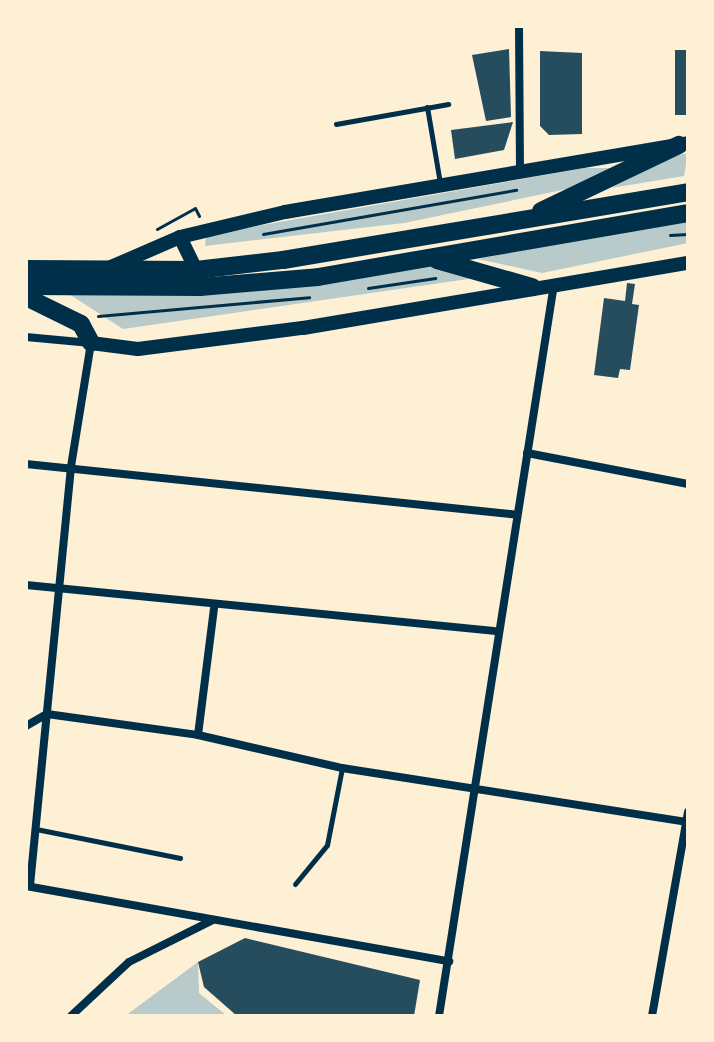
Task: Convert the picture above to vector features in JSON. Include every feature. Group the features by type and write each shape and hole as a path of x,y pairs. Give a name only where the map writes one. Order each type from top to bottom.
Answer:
{"highway":[{"path":"495,227 587,193 684,144"},
{"path":"26,269 196,270 495,227 688,192"},
{"path":"26,286 200,287 434,259 688,213"},
{"path":"434,259 532,287"},
{"path":"26,297 81,324 91,343"}],"main road":[{"path":"107,269 180,237 440,184 684,144"},
{"path":"180,237 196,270"},
{"path":"91,343 138,349 288,330 688,263"}],"street":[{"path":"519,26 520,170"},
{"path":"439,1016 494,631 554,284"},
{"path":"26,337 91,343 71,467 28,886 449,961"},
{"path":"527,453 688,484"},
{"path":"26,464 514,514"},
{"path":"26,585 214,608 494,631"},
{"path":"198,735 214,608"},
{"path":"26,726 47,714 198,735 342,768 687,818 652,1016"},
{"path":"71,1016 129,962 213,919"}],"lane":[{"path":"336,124 448,104"},
{"path":"427,107 440,184"},
{"path":"295,884 327,845 342,768"},
{"path":"35,829 180,858"}],"shaded area":[{"path":"688,153 684,176 611,188 673,156"},
{"path":"585,168 618,168 567,189 404,223 205,246 206,235"},
{"path":"688,218 688,243 542,273 478,259"},
{"path":"432,266 475,278 123,329 69,294"},
{"path":"198,962 199,993 227,1016 125,1016"}],"building":[{"path":"509,49 511,117 486,121 472,55"},
{"path":"675,50 688,50 688,115 675,115"},
{"path":"540,51 582,53 582,134 549,135 540,126"},
{"path":"513,122 504,150 455,159 451,130"},
{"path":"627,283 635,284 632,304 639,305 630,370 620,369 618,378 594,375 604,298 625,301"},
{"path":"245,938 420,980 414,1016 237,1016 204,987 198,962"}]}
